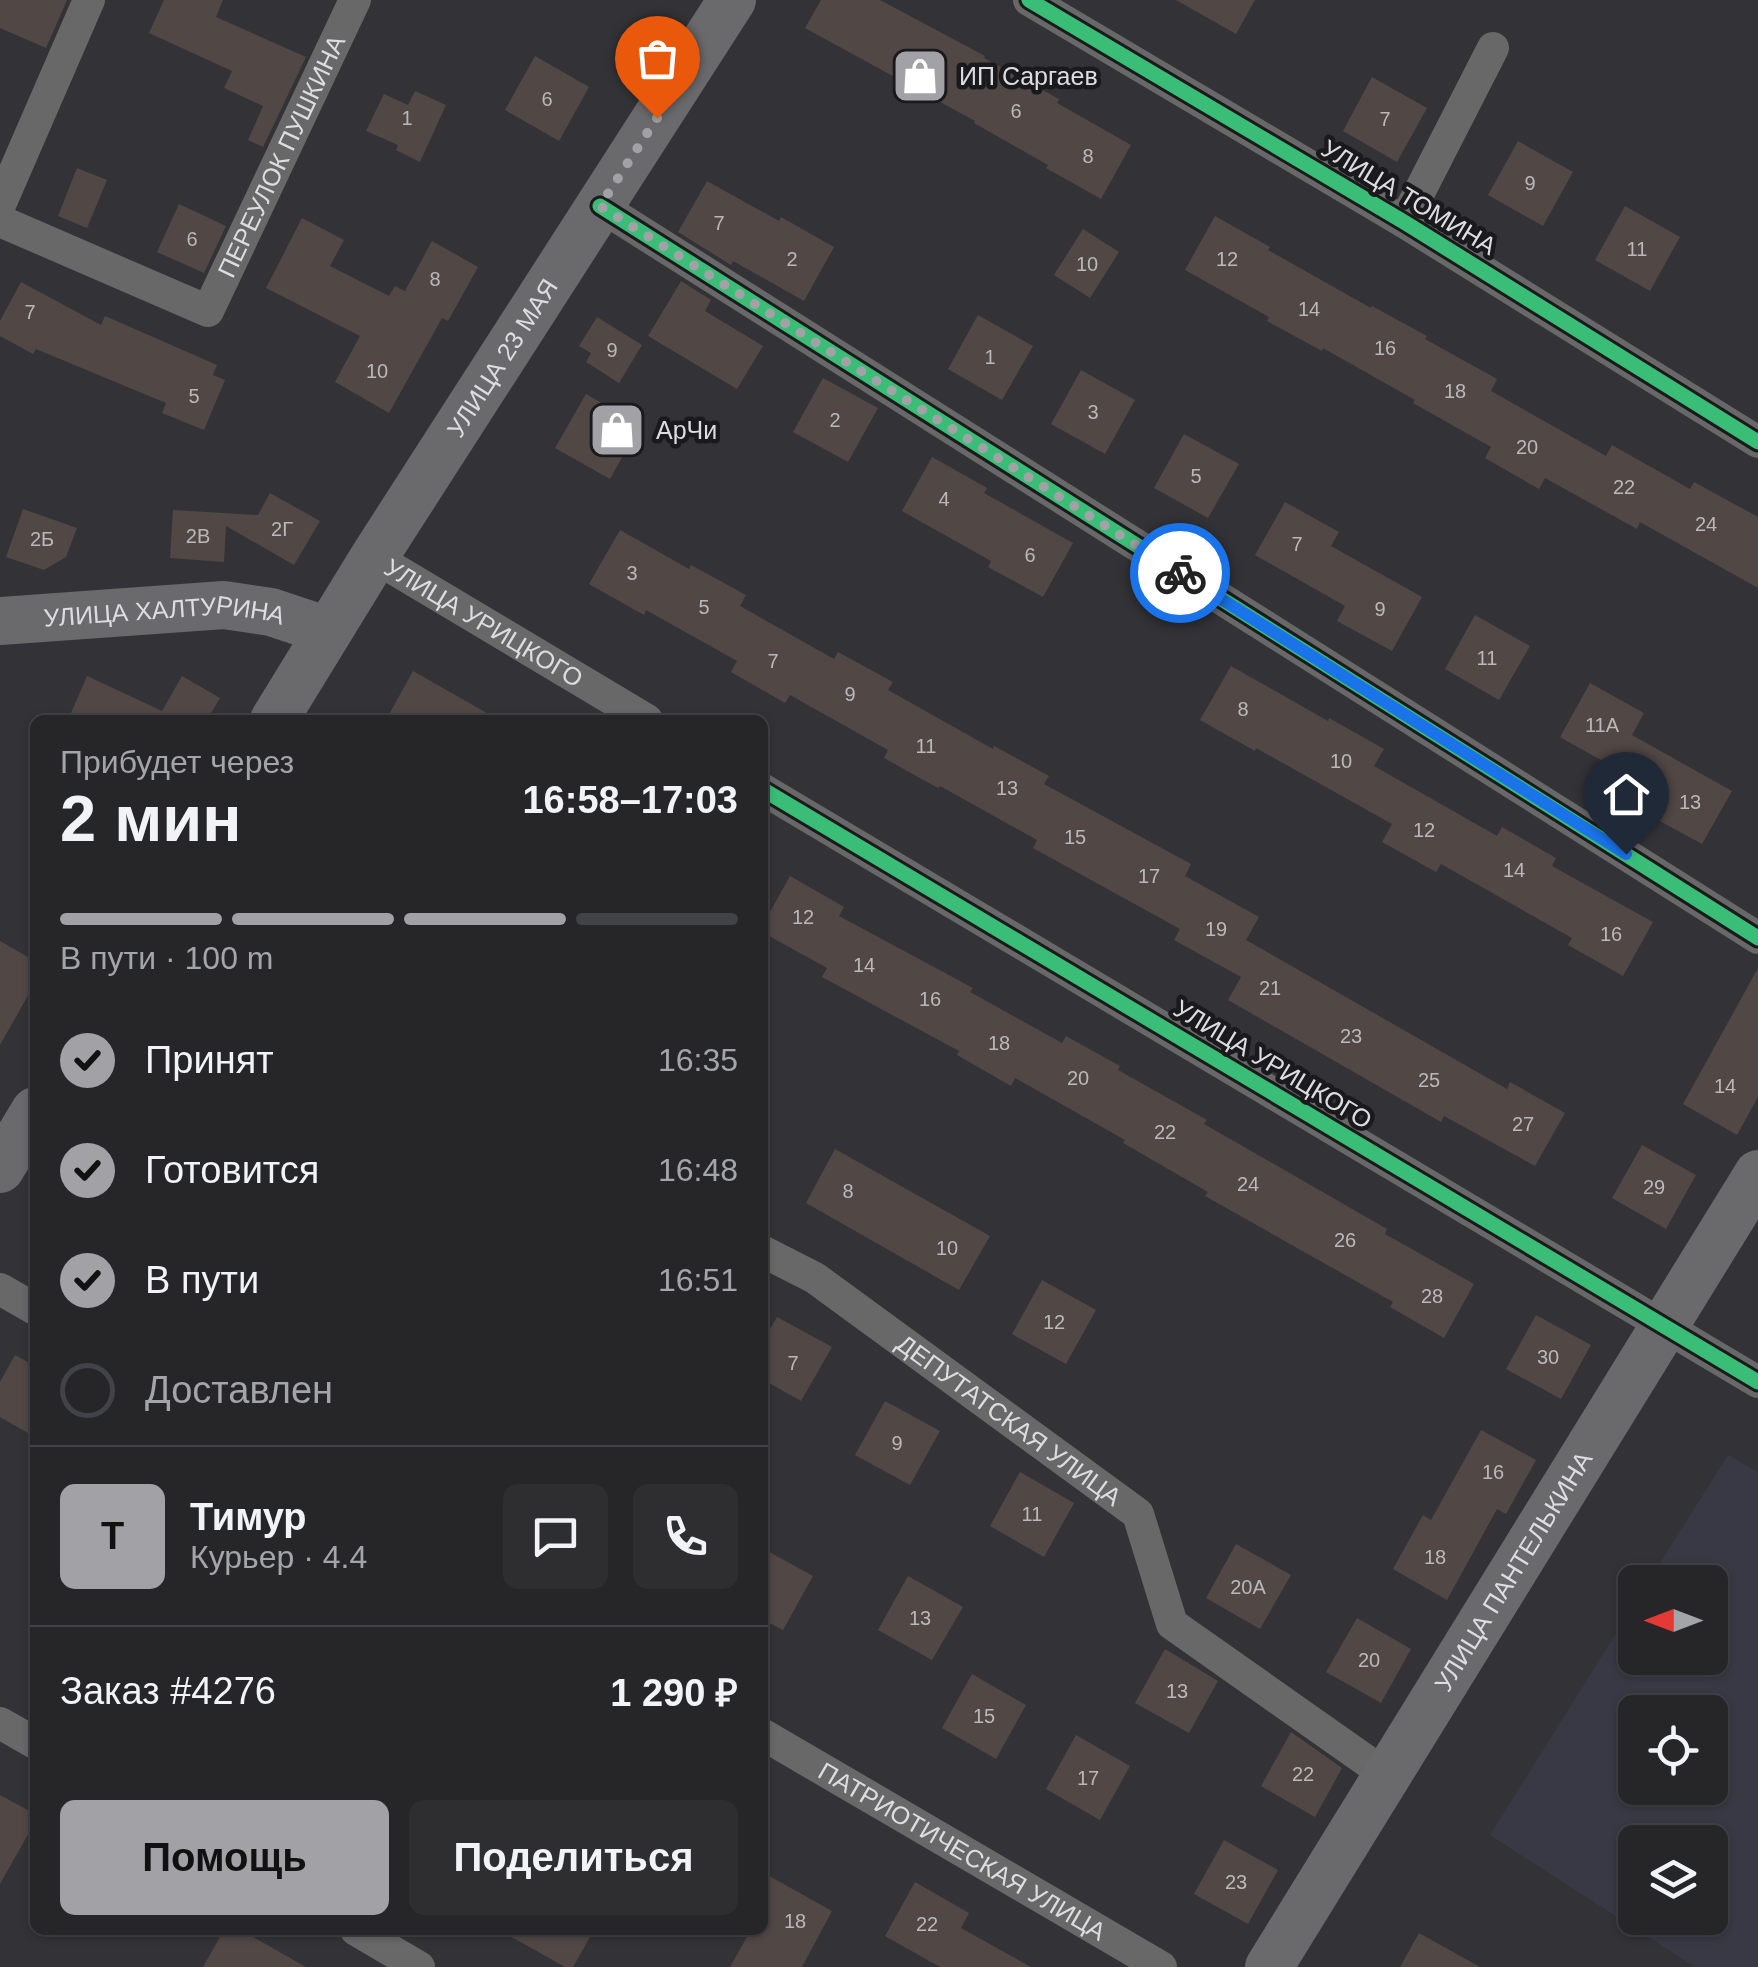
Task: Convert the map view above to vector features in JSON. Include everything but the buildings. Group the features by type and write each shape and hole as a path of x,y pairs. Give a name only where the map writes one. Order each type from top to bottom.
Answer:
{"main road":[{"name":"УЛИЦА 23 МАЯ","path":"277,715 732,0"},
{"name":"УЛИЦА ХАЛТУРИНА","path":"0,621 224,606 271,612 328,630"},
{"path":"0,1168 30,1119"},
{"name":"УЛИЦА ПАНТЕЛЬКИНА","path":"1269,1967 1758,1174"}],"street":[{"path":"0,206 88,0"},
{"name":"ПЕРЕУЛОК ПУШКИНА","path":"0,221 208,311 356,0"},
{"name":"УЛИЦА ТОМИНА","path":"1029,0 1404,222 1758,442"},
{"path":"1404,222 1492,48"},
{"path":"600,206 1758,938"},
{"name":"УЛИЦА УРИЦКОГО","path":"374,557 639,715"},
{"name":"УЛИЦА УРИЦКОГО","path":"768,793 1758,1382"},
{"name":"ДЕПУТАТСКАЯ УЛИЦА","path":"768,1254 814,1278 1138,1514 1172,1624 1388,1776"},
{"path":"0,1289 30,1307"},
{"path":"0,1723 30,1740"},
{"name":"ПАТРИОТИЧЕСКАЯ УЛИЦА","path":"768,1737 1162,1967"},
{"path":"365,1935 420,1967"}],"shaded area":[{"path":"1728,1455 1758,1472 1758,1967 1695,1967 1645,1935 1728,1935 1728,1825 1618,1825 1618,1917 1490,1835 1618,1630 1618,1675 1728,1675 1728,1565 1659,1565"}],"cycle path":[{"path":"1029,0 1404,222 1758,442"},
{"path":"600,206 1758,938"},
{"path":"768,793 1758,1382"}],"way so far":[{"path":"657,118 600,206 1180,573"}],"place":[{"name":"ИП Саргаев","path":"920,76"},
{"name":"АрЧи","path":"617,430"}],"route":[{"path":"1180,573 1626,854"}]}
